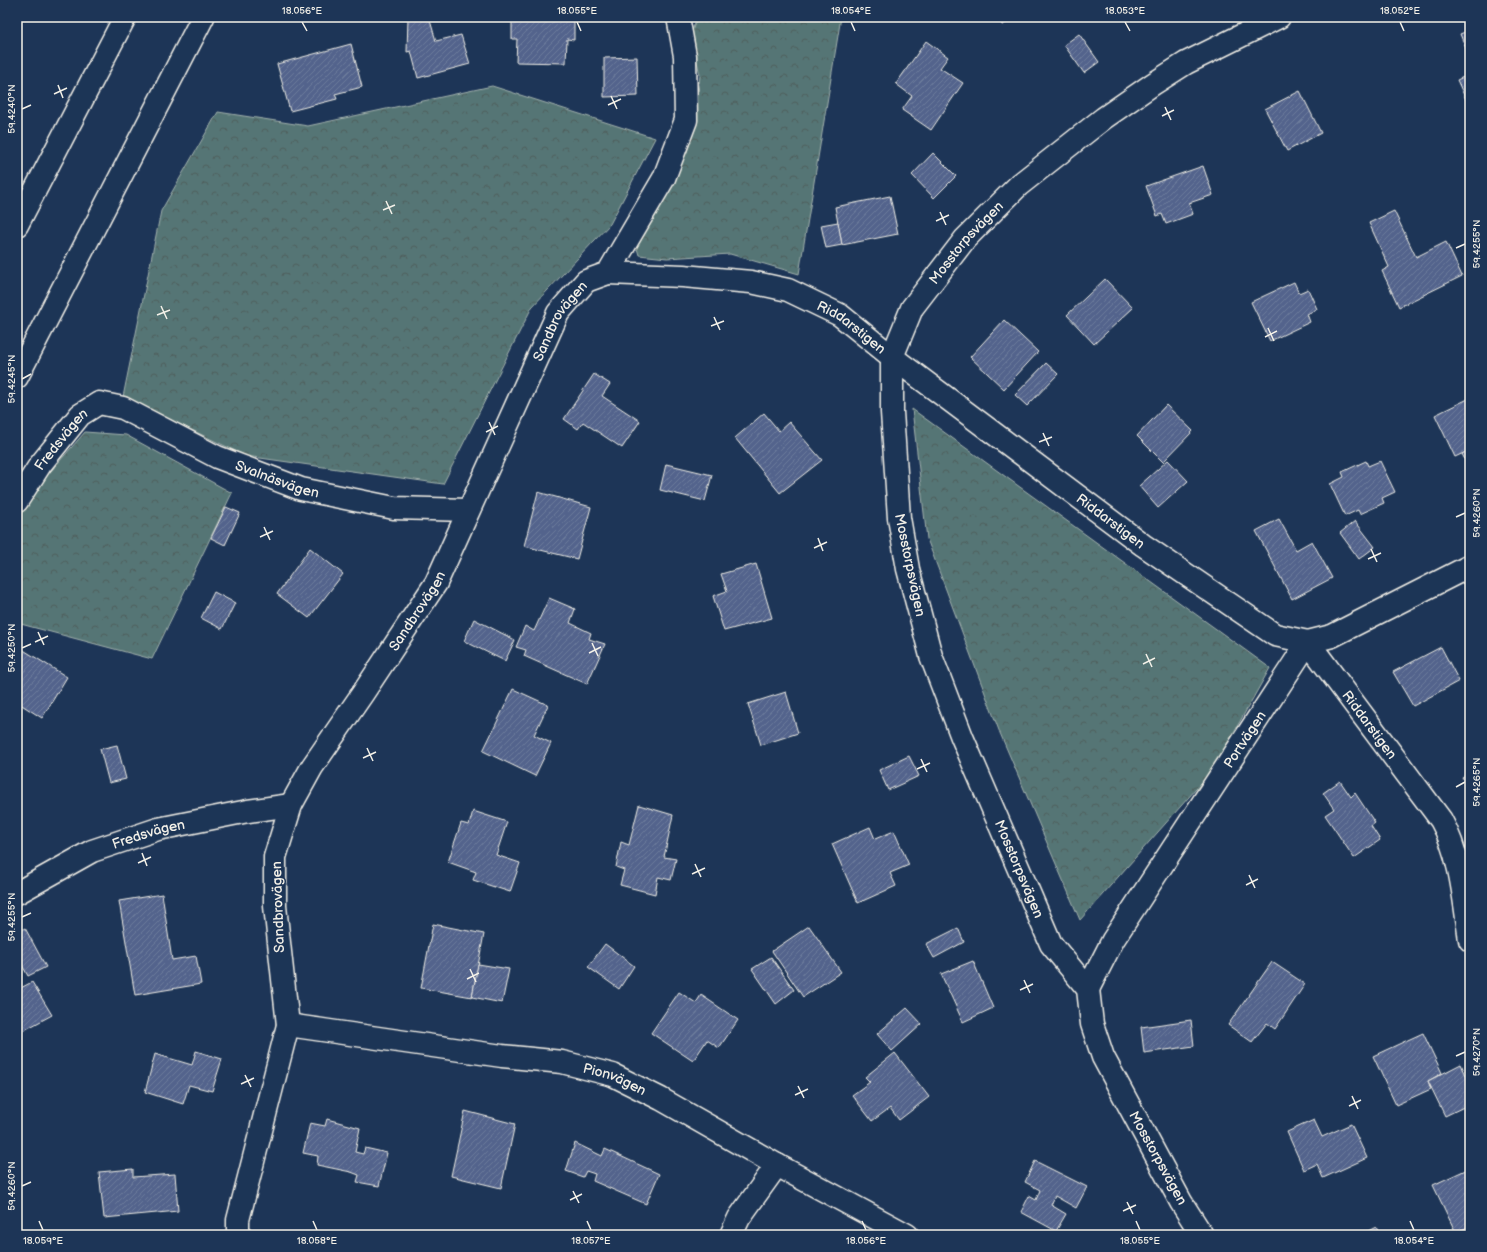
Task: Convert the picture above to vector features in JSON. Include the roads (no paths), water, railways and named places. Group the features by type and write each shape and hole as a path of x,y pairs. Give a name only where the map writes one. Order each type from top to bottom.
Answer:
{"main road":[{"path":"17,225 125,17"},
{"path":"17,377 204,17"},
{"path":"608,273 664,178 686,120 686,56 678,17"},
{"name":"Mosstorpsvägen","path":"1202,1235 1181,1202 1103,1057 1092,1024 1088,989 1051,944 966,744 931,656 908,569 899,518 892,412 892,357 912,308 966,239 1019,185 1104,118 1153,84 1186,63 1279,17"},
{"name":"Riddarstigen","path":"608,273 683,276 751,282 788,290 840,315 892,357 1143,545 1213,594 1275,635 1308,642 1437,814 1450,836 1460,874 1470,940"},
{"name":"Sandbrovägen","path":"238,1235 238,1220 288,1024 275,906 275,857 291,805 312,767 436,583 558,313 586,282 608,273"},
{"name":"Svalnäsvägen","path":"99,404 123,408 217,457 301,489 394,508 468,510"},
{"name":"Fredsvägen","path":"17,501 40,465 80,415 99,404"},
{"path":"1308,642 1332,636 1470,566"},
{"name":"Portvägen","path":"1088,989 1113,940 1308,642"},
{"name":"Fredsvägen","path":"17,893 92,851 158,829 248,811 291,805"},
{"name":"Pionvägen","path":"288,1024 502,1056 562,1062 613,1075 661,1099 777,1165 907,1235"},
{"path":"731,1235 739,1218 777,1165"}]}
